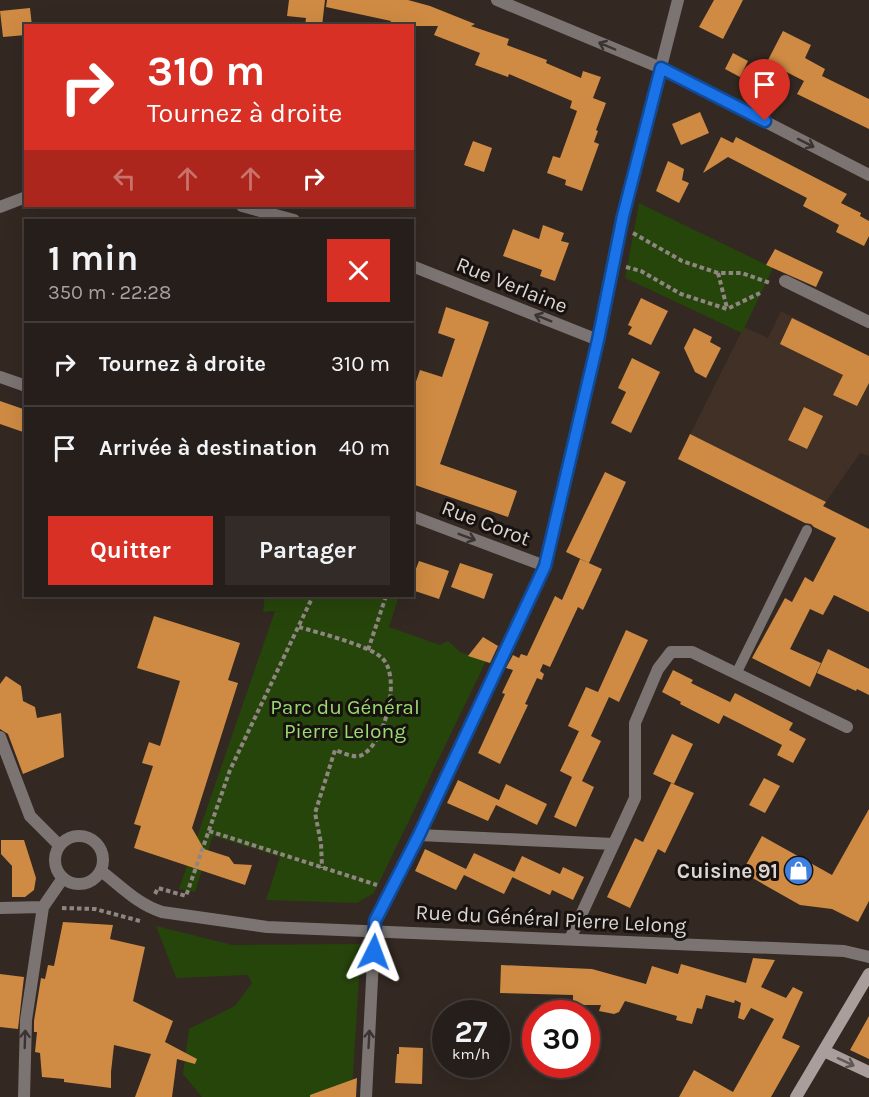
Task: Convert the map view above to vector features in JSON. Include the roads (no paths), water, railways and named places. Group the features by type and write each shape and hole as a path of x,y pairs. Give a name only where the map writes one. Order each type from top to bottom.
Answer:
{"main road":[{"path":"796,1097 869,974"},
{"path":"824,1051 869,1072"}],"street":[{"path":"497,0 661,68 869,175"},
{"path":"366,1097 375,921 419,835 545,566 598,340 620,230 678,0"},
{"path":"0,207 24,198"},
{"path":"246,207 290,219"},
{"name":"Rue Verlaine","path":"414,267 598,340"},
{"path":"788,282 869,322"},
{"path":"0,377 24,385"},
{"name":"Rue Corot","path":"414,517 545,566"},
{"path":"570,939 635,798 635,723 658,669 671,652 692,652 847,728"},
{"path":"0,737 30,816 59,845"},
{"path":"78,835 92,839 103,856 101,871 84,884 69,882 63,878 55,866 54,859 59,845 64,840 78,835"},
{"path":"419,835 613,844"},
{"name":"Rue du Général Pierre Lelong","path":"101,871 131,897 148,908 267,927 844,951 869,957"},
{"path":"24,1097 26,1020 44,907 63,878"},
{"path":"0,908 44,907"}],"lane":[{"path":"736,674 807,530"}],"place":[{"name":"Cuisine 91","path":"799,871"}],"park label":[{"name":"Parc du Général Pierre Lelong","path":"345,719"}]}
